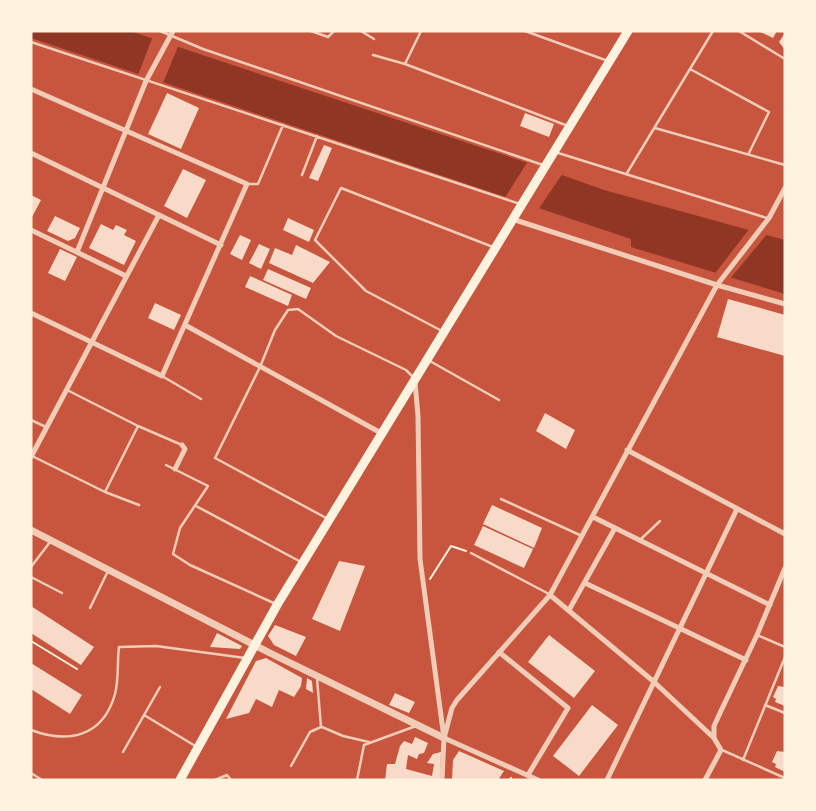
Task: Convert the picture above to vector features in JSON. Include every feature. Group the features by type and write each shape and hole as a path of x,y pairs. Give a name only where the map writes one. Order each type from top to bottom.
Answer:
{"main road":[{"path":"180,780 277,605 628,31"}],"street":[{"path":"77,252 128,130 147,79 172,33"},
{"path":"31,89 128,130 247,184 162,376 31,313"},
{"path":"31,153 221,245"},
{"path":"444,738 452,708 550,595 584,536 627,450 721,280 769,218 785,188"},
{"path":"32,456 159,215"},
{"path":"512,219 718,286 785,304"},
{"path":"31,230 126,276"},
{"path":"185,325 381,433"},
{"path":"415,379 418,416 420,559 444,738 442,780"},
{"path":"175,469 185,449 182,445"},
{"path":"627,450 785,534"},
{"path":"607,780 737,509"},
{"path":"593,517 707,572 770,605"},
{"path":"569,610 615,528"},
{"path":"31,530 255,645 444,738 538,780"},
{"path":"714,738 714,726 746,660 785,568"},
{"path":"585,583 746,660"},
{"path":"550,595 654,681 714,738 721,750 705,780"},
{"path":"500,652 568,708 528,775"}],"lane":[{"path":"160,31 172,33 203,49 545,166"},
{"path":"311,31 328,37 334,31"},
{"path":"361,31 374,39"},
{"path":"405,64 421,31"},
{"path":"525,31 609,61"},
{"path":"627,174 713,31"},
{"path":"739,31 785,59"},
{"path":"31,42 147,79 521,205"},
{"path":"373,55 405,64 569,127"},
{"path":"690,69 769,112 749,154"},
{"path":"247,184 258,184 283,125"},
{"path":"655,128 785,165"},
{"path":"302,175 316,136"},
{"path":"554,152 769,218"},
{"path":"444,331 366,291 315,240 341,188 494,248"},
{"path":"329,519 215,458 260,367 275,330 288,310 298,309 336,336 406,370 415,379"},
{"path":"427,359 499,400"},
{"path":"162,376 201,399"},
{"path":"67,390 138,426 182,445"},
{"path":"31,420 47,428"},
{"path":"105,492 138,426"},
{"path":"32,456 105,492 139,505"},
{"path":"166,465 208,486 180,528 173,554 190,565 277,605"},
{"path":"501,499 584,536"},
{"path":"196,506 303,563"},
{"path":"641,540 660,522"},
{"path":"31,566 51,541"},
{"path":"470,553 550,595"},
{"path":"90,608 109,570"},
{"path":"31,577 62,593"},
{"path":"757,635 785,647"},
{"path":"31,730 45,735 78,737 99,723 112,704 116,693 119,647 156,646 247,658"},
{"path":"743,760 785,657"},
{"path":"316,674 321,727"},
{"path":"123,752 160,686"},
{"path":"765,705 785,713"},
{"path":"144,715 198,747"},
{"path":"358,780 364,745 420,725"},
{"path":"291,766 310,732 321,727 343,736 370,742"},
{"path":"721,750 785,778"},
{"path":"31,773 42,780"},
{"path":"215,780 227,775 230,780"}],"path":[{"path":"428,581 451,546 470,553"},
{"path":"31,641 77,669"}],"shaded area":[{"path":"31,31 130,31 604,190 785,240 785,294 631,247 631,239 31,38"}],"pier":[{"path":"153,36 179,44 163,83 138,75"},
{"path":"528,161 563,173 538,210 504,199"},
{"path":"750,228 768,233 729,280 713,276"}],"building":[{"path":"758,31 777,31 773,38"},
{"path":"785,33 785,50 779,42"},
{"path":"167,93 199,108 181,149 148,134"},
{"path":"525,113 554,124 549,137 520,126"},
{"path":"324,145 332,148 318,181 309,178"},
{"path":"183,169 206,180 187,218 164,206"},
{"path":"31,195 41,200 31,219"},
{"path":"55,216 80,228 75,238 68,241 47,231"},
{"path":"288,218 314,230 309,242 283,230"},
{"path":"101,224 113,230 116,225 127,230 124,235 136,241 124,265 89,248"},
{"path":"240,235 251,240 242,260 230,254"},
{"path":"259,244 270,249 261,269 249,263"},
{"path":"296,245 330,262 313,283 269,263 275,248 292,255"},
{"path":"60,249 77,257 65,281 48,273"},
{"path":"268,269 311,288 306,299 263,280"},
{"path":"250,276 292,295 288,306 245,287"},
{"path":"728,299 785,315 785,356 717,337"},
{"path":"155,303 181,315 174,330 148,318"},
{"path":"545,413 575,430 566,449 536,431"},
{"path":"492,505 542,528 534,548 483,524"},
{"path":"483,526 533,549 524,568 474,545"},
{"path":"339,561 365,566 340,631 312,619"},
{"path":"31,606 94,647 81,665 31,633"},
{"path":"275,625 306,637 296,656 274,645 268,636"},
{"path":"217,633 242,646 240,649 210,647"},
{"path":"549,635 595,671 574,698 528,662"},
{"path":"266,658 302,678 301,686 294,697 279,690 272,707 256,699 249,713 226,719 256,661"},
{"path":"31,663 82,695 70,714 31,689"},
{"path":"307,678 312,681 313,693 306,689"},
{"path":"778,686 785,687 785,706 775,702 776,699 773,697"},
{"path":"395,693 415,702 409,713 389,705"},
{"path":"592,705 618,725 579,776 553,756"},
{"path":"415,737 428,743 424,753 419,754 417,759 408,755 406,769 432,776 434,764 427,763 433,754 441,752 440,780 385,780 387,764 395,764 400,746 404,741 412,744"},
{"path":"459,751 504,771 498,780 452,780 453,760"},
{"path":"777,751 785,752 785,772 775,767 776,764 772,762"}]}
